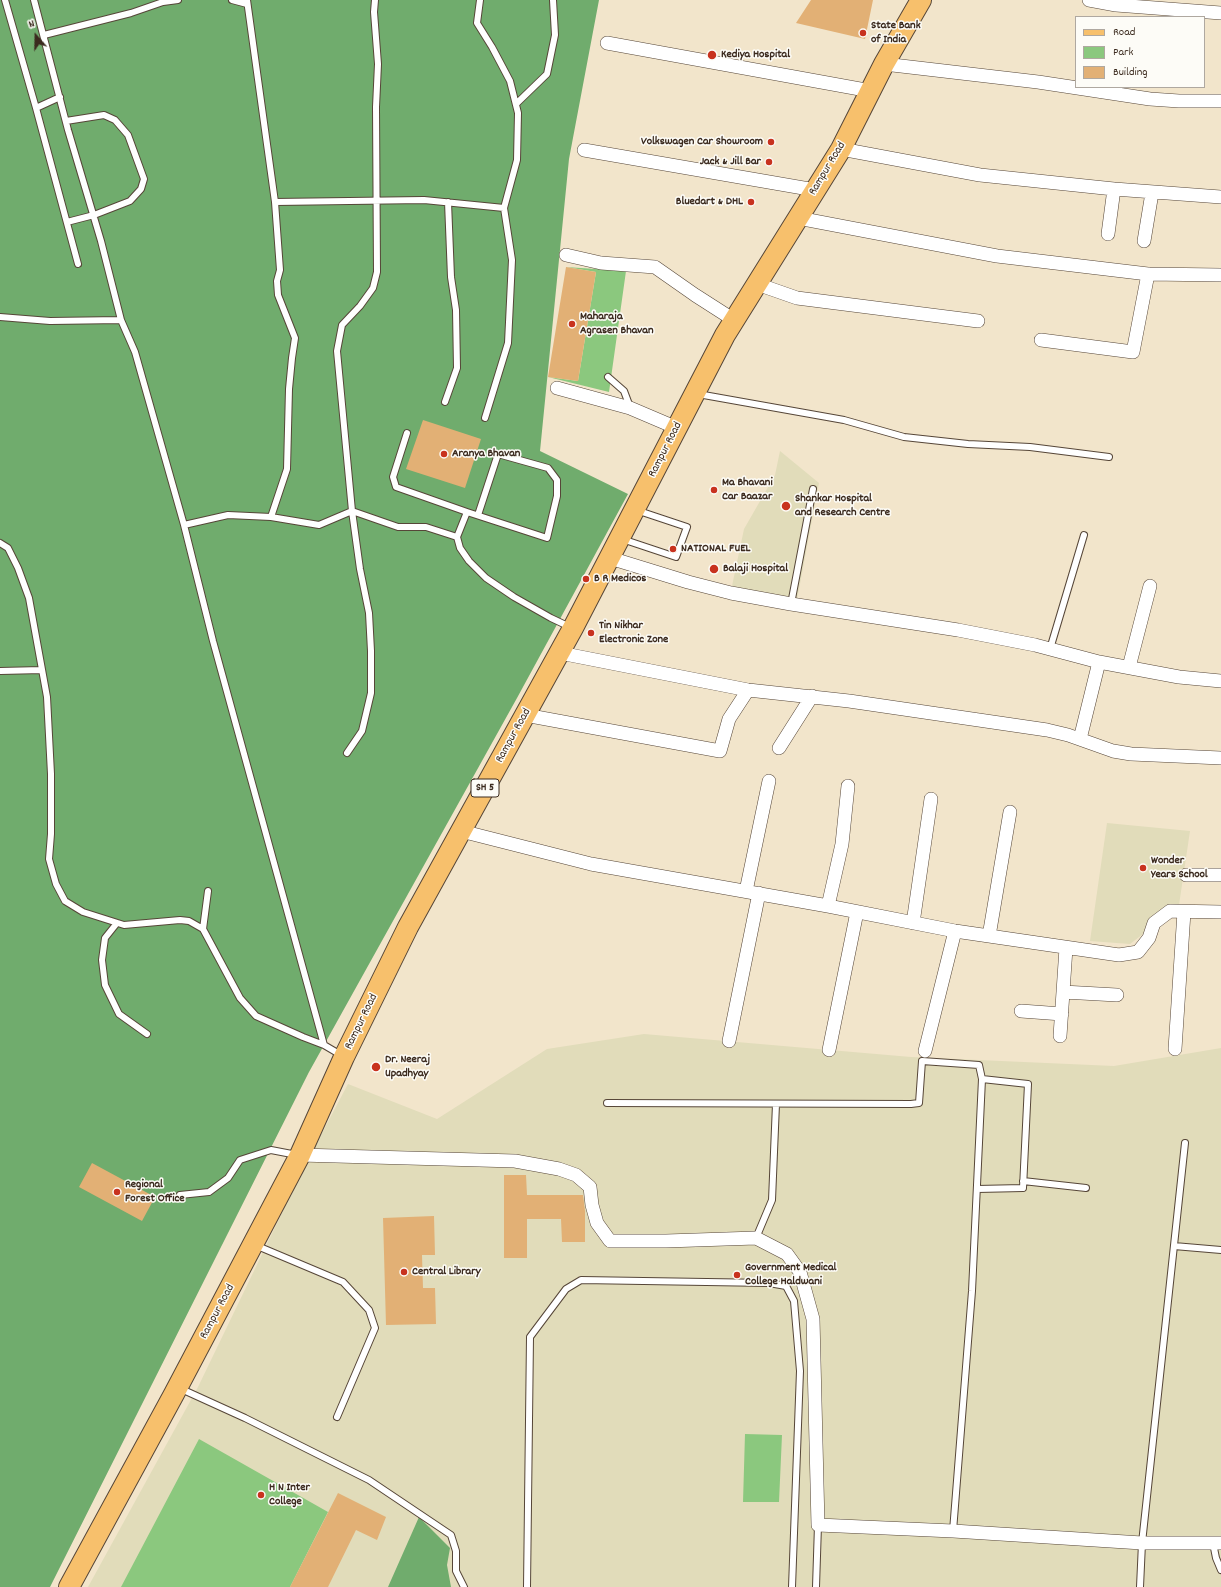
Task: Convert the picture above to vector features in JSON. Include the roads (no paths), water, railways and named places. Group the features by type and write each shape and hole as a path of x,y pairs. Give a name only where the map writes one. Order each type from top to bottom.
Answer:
{"main road":[{"name":"Rampur Road","path":"68,1587 178,1388 300,1155 344,1057 408,927 574,628 696,394 725,335 841,149 916,1"}],"street":[{"path":"1089,0 1116,5 1221,13"},
{"path":"607,43 871,91"},
{"path":"884,64 1075,88"},
{"path":"1078,88 1150,99 1221,101"},
{"path":"841,149 980,175 1152,193 1221,197"},
{"path":"584,150 815,190"},
{"path":"1108,234 1114,189"},
{"path":"1144,241 1152,193"},
{"path":"798,218 996,256 1148,274 1221,275"},
{"path":"566,255 601,262 655,266 694,295 734,320"},
{"path":"1041,340 1133,352 1148,274"},
{"path":"757,284 797,298 978,321"},
{"path":"557,388 630,408 677,428"},
{"path":"610,558 688,582 731,593 791,604 958,630 1050,649 1099,662 1179,677 1221,681"},
{"path":"1129,667 1150,586"},
{"path":"560,653 748,690 812,696 1047,730 1080,739 1113,751 1131,754 1221,758"},
{"path":"1080,739 1099,662"},
{"path":"525,715 720,751 729,719 748,690"},
{"path":"779,748 812,696"},
{"path":"729,1041 769,781"},
{"path":"828,906 842,844 848,786"},
{"path":"913,923 931,800"},
{"path":"989,936 1010,812"},
{"path":"461,832 591,864 752,892 955,931 1119,955 1138,952 1149,938 1154,923 1170,911 1221,912"},
{"path":"1186,875 1221,875"},
{"path":"829,1050 857,912"},
{"path":"1175,1049 1184,912"},
{"path":"925,1051 955,931"},
{"path":"1060,1036 1066,948"},
{"path":"1063,992 1117,995"},
{"path":"1022,1011 1062,1014"},
{"path":"300,1155 515,1161 559,1169 576,1175 590,1187 592,1205 597,1222 610,1241 756,1238 787,1254 800,1272 813,1319 818,1525 953,1531 1142,1543 1217,1543"}],"lane":[{"path":"5,0 78,264"},
{"path":"34,0 66,121 94,214 121,320 135,352 184,524 213,641 324,1045"},
{"path":"44,35 131,13 162,2 178,0"},
{"path":"232,0 247,2 275,202 280,270 277,281 278,295 296,338 292,358 289,389 287,469 271,517"},
{"path":"347,753 362,731 371,693 371,651 369,613 360,570 352,511 337,351 342,325 360,306 373,288 377,272 376,107 378,64 374,12 375,0"},
{"path":"480,0 477,23 510,81 518,113 517,160 504,208 512,260 508,343 485,418"},
{"path":"516,104 547,74 556,35 553,0"},
{"path":"36,108 60,97"},
{"path":"66,121 104,115 115,120 128,135 144,179 142,190 130,202 67,222"},
{"path":"275,202 424,200 504,208"},
{"path":"445,402 457,368 456,310 451,277 448,202"},
{"path":"0,317 50,321 121,320"},
{"path":"608,377 624,391 630,408"},
{"path":"696,394 844,420 904,437 968,444 1030,447 1109,457"},
{"path":"407,433 393,477 396,487 467,512 548,538 557,496 557,480 548,468 498,454 478,515"},
{"path":"791,604 813,489"},
{"path":"620,539 676,557 687,527 635,510"},
{"path":"184,524 228,515 271,517 319,525 352,511 398,528 426,527 457,537"},
{"path":"467,512 457,537 460,548 469,561 486,578 514,597 551,618 574,628"},
{"path":"1050,649 1084,535"},
{"path":"0,542 8,548 18,568 29,598 46,697 51,774 50,858 56,884 65,901 83,912 124,925 180,920 189,921 203,929 237,993 256,1016 304,1038 324,1045 344,1057"},
{"path":"0,671 42,670"},
{"path":"203,929 208,891"},
{"path":"117,923 105,938 102,960 105,985 119,1014 147,1034"},
{"path":"607,1103 911,1104 919,1103 922,1061 979,1065 982,1079 972,1291 953,1531"},
{"path":"977,1189 1023,1188 1028,1084 982,1079"},
{"path":"756,1238 772,1200 776,1104"},
{"path":"1140,1587 1142,1543 1185,1142"},
{"path":"180,1195 209,1192 228,1178 240,1160 271,1150 300,1155"},
{"path":"1023,1182 1086,1188"},
{"path":"253,1244 343,1282 369,1310 376,1328 337,1417"},
{"path":"1174,1246 1221,1250"},
{"path":"527,1587 530,1337 566,1289 580,1280 769,1283 786,1286 794,1301 800,1371 792,1587"},
{"path":"178,1388 245,1418 369,1480 451,1535 456,1551 456,1571 464,1587"},
{"path":"816,1587 818,1525"},
{"path":"1217,1543 1216,1558 1221,1570"}],"place":[{"name":"State Bank of India","path":"863,33"},
{"name":"Kediya Hospital","path":"712,55"},
{"name":"Volkswagen Car Showroom","path":"771,142"},
{"name":"Jack & Jill Bar","path":"769,162"},
{"name":"Bluedart & DHL","path":"751,202"},
{"name":"Maharaja Agrasen Bhavan","path":"572,324"},
{"name":"Aranya Bhavan","path":"444,454"},
{"name":"Ma Bhavani Car Baazar","path":"714,490"},
{"name":"Shankar Hospital and Research Centre","path":"786,506"},
{"name":"NATIONAL FUEL","path":"673,549"},
{"name":"Balaji Hospital","path":"714,569"},
{"name":"B R Medicos","path":"586,579"},
{"name":"Tin Nikhar Electronic Zone","path":"591,633"},
{"name":"Wonder Years School","path":"1143,868"},
{"name":"Dr. Neeraj Upadhyay","path":"376,1067"},
{"name":"Regional Forest Office","path":"117,1192"},
{"name":"Central Library","path":"404,1272"},
{"name":"Government Medical College Haldwani","path":"737,1275"},
{"name":"H N Inter College","path":"261,1495"}]}
